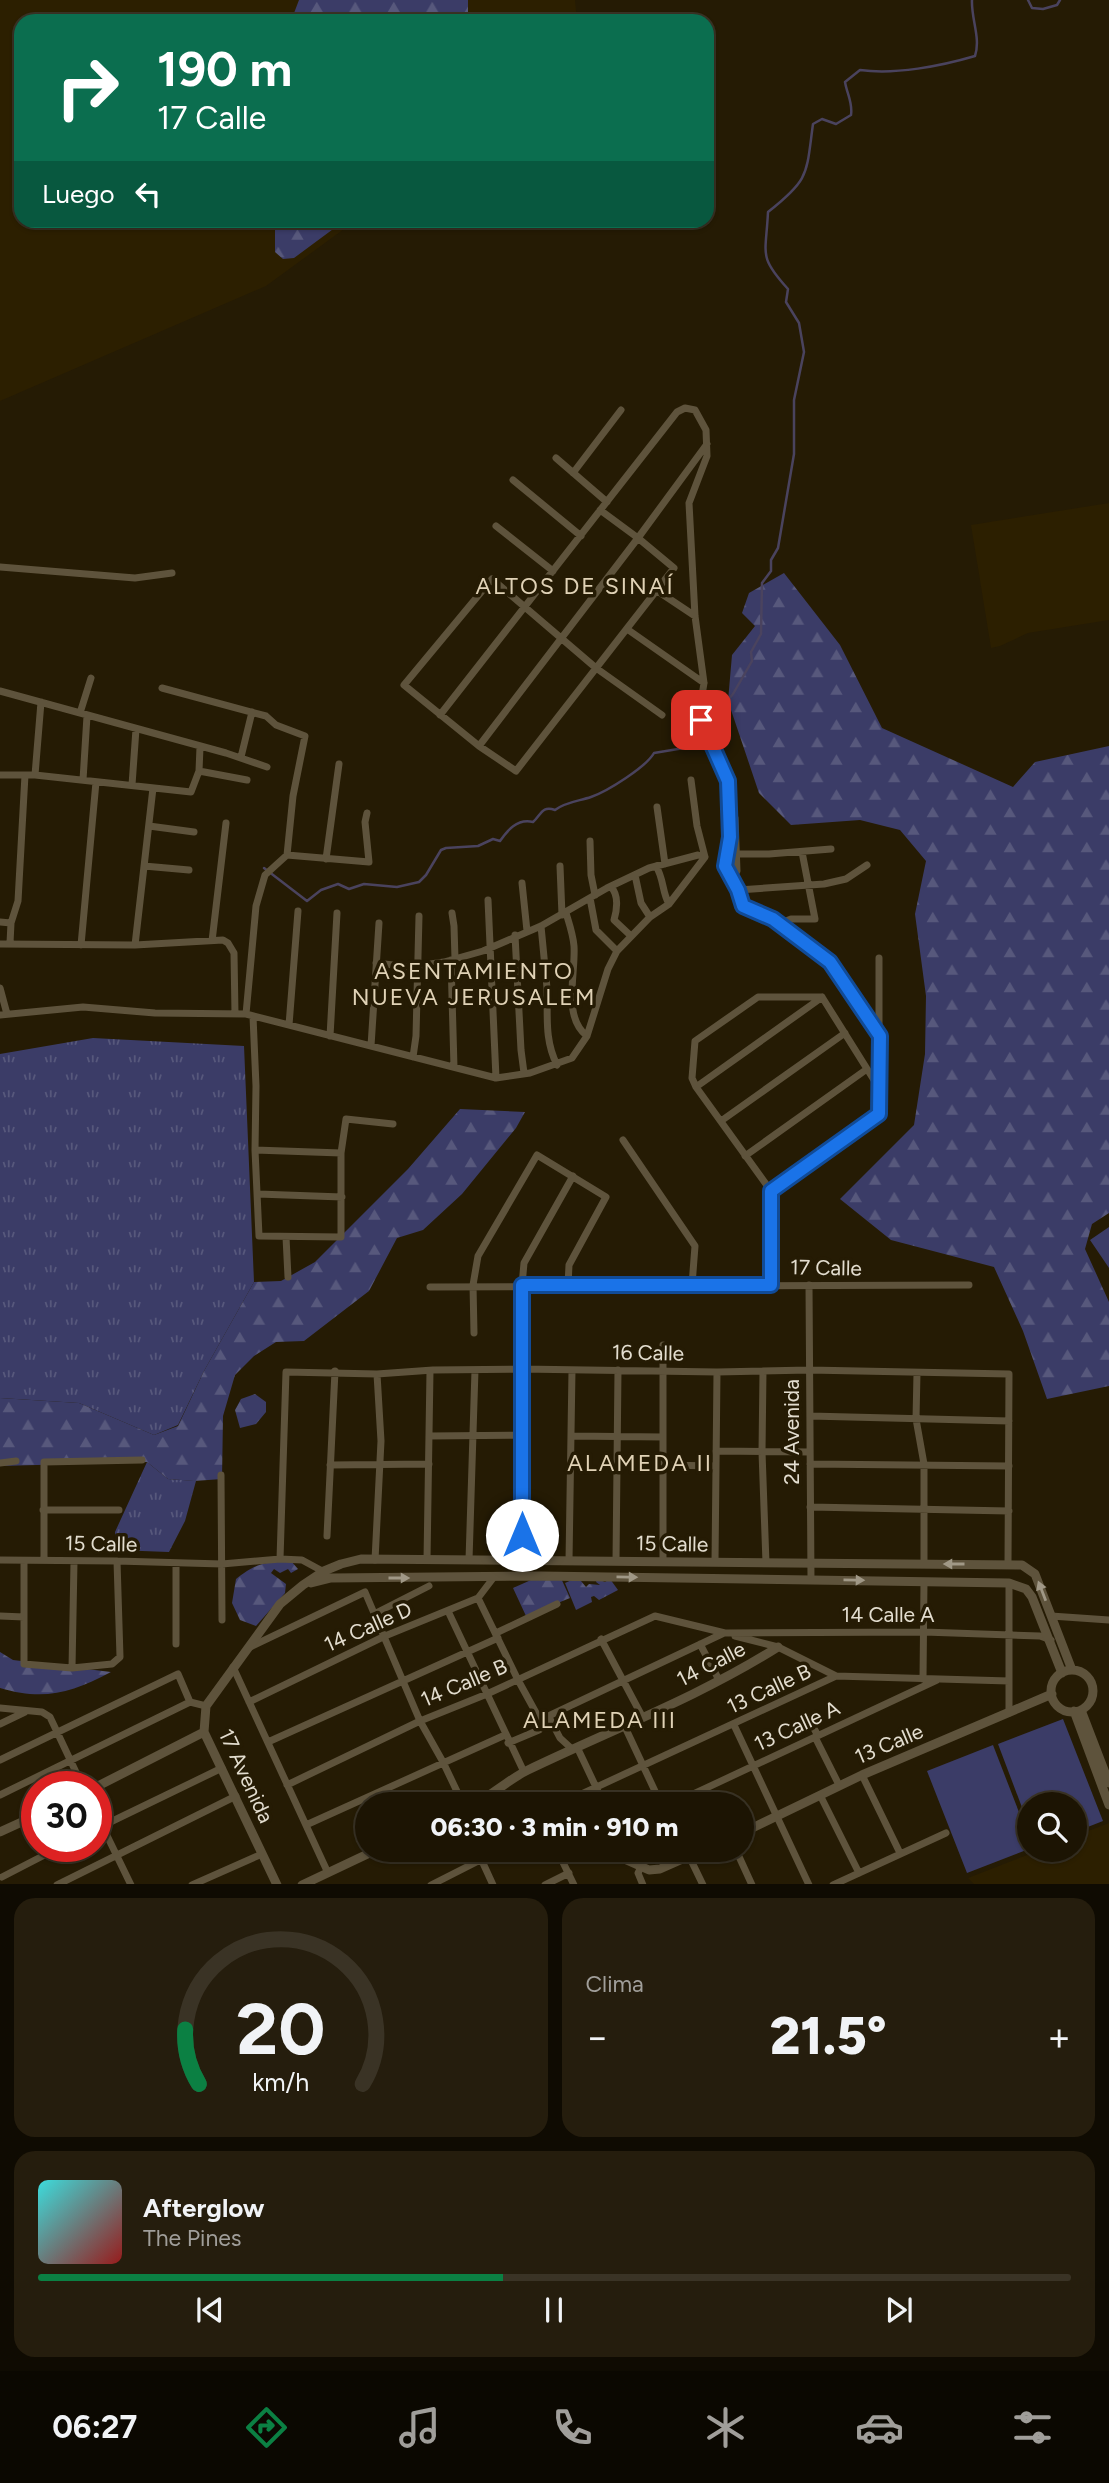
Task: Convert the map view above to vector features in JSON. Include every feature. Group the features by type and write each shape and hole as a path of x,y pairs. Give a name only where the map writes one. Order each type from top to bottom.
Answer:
{"street":[{"path":"440,715 677,412 685,408 695,410 706,430 707,443 707,456 689,503 695,616 704,683 699,714 728,781 730,837 725,866 743,906 779,924 830,962 880,1036"},
{"path":"573,472 621,410"},
{"path":"479,746 707,443"},
{"path":"555,458 607,502"},
{"path":"513,480 581,536"},
{"path":"600,510 674,568 656,590 627,629 596,668 516,771 479,746 404,685 492,579 596,668 662,715"},
{"path":"496,526 553,571"},
{"path":"0,567 135,578 172,573"},
{"path":"656,590 695,616"},
{"path":"627,629 704,683"},
{"path":"83,780 84,715 91,678"},
{"path":"162,688 267,716 276,725 305,736 293,796 287,855 265,875 256,906 249,1015 256,1086 255,1150 259,1237 341,1237 341,1153 346,1119 393,1124"},
{"path":"0,691 241,757 267,767"},
{"path":"35,775 41,702"},
{"path":"241,757 252,712"},
{"path":"132,785 135,729"},
{"path":"0,775 35,775 191,792 199,771 200,747"},
{"path":"326,859 339,764"},
{"path":"199,771 247,780"},
{"path":"10,943 11,923 18,901 24,775"},
{"path":"691,780 705,857"},
{"path":"81,945 96,782"},
{"path":"135,945 153,788"},
{"path":"657,807 664,894 669,904"},
{"path":"287,855 369,862 365,822 367,813"},
{"path":"728,819 735,818 737,871 732,879"},
{"path":"212,941 226,823"},
{"path":"149,826 194,832"},
{"path":"590,841 596,930 617,951"},
{"path":"737,854 831,849"},
{"path":"779,924 791,919 815,919 802,852"},
{"path":"376,963 419,965 453,960 541,926 635,875 698,855 705,857"},
{"path":"0,988 4,1015 83,1007 155,1013 249,1015 496,1078 524,1073 572,1058 587,1036 608,969 617,951 650,917 669,904 705,857"},
{"path":"738,890 824,884 846,879 867,865"},
{"path":"144,866 189,870"},
{"path":"560,866 564,914 574,945 575,1019 580,1031 587,1036"},
{"path":"635,875 640,903 650,917"},
{"path":"522,883 527,931"},
{"path":"611,887 616,898 614,920 631,936"},
{"path":"488,900 496,1078"},
{"path":"289,1025 298,911"},
{"path":"330,1036 337,913"},
{"path":"452,913 454,1067"},
{"path":"413,1057 419,916"},
{"path":"0,922 11,923"},
{"path":"371,1046 379,923"},
{"path":"541,926 547,991 547,1034 556,1065"},
{"path":"515,935 524,1073"},
{"path":"0,944 135,945 223,940 232,947 235,1014"},
{"path":"771,1191 879,1114 879,958"},
{"path":"822,997 880,1089"},
{"path":"771,1285 771,1191 696,1087 692,1078 695,1041 758,998 822,997"},
{"path":"696,1087 822,997"},
{"path":"721,1121 845,1033"},
{"path":"746,1156 867,1069"},
{"path":"622,1140 695,1246 692,1285"},
{"path":"255,1150 341,1153"},
{"path":"474,1333 473,1285 478,1256 537,1155 606,1197 569,1265 568,1285"},
{"path":"522,1561 524,1263 573,1176"},
{"path":"258,1194 342,1197"},
{"path":"286,1237 288,1277"},
{"name":"24 Avenida","path":"809,1285 811,1579"},
{"name":"17 Calle","path":"430,1287 969,1285"},
{"path":"663,1345 663,1562"},
{"path":"469,1560 475,1370"},
{"name":"16 Calle","path":"280,1559 286,1372 377,1374 475,1370 809,1370 1009,1374 1009,1421"},
{"path":"569,1561 572,1370"},
{"path":"616,1562 618,1370"},
{"path":"327,1536 335,1371"},
{"path":"427,1560 430,1371"},
{"path":"763,1371 762,1452 766,1563"},
{"path":"715,1562 717,1372"},
{"path":"918,1373 916,1419 924,1464 924,1564"},
{"path":"376,1560 380,1465 377,1374"},
{"path":"810,1416 1009,1421 1008,1565"},
{"path":"429,1436 523,1435"},
{"path":"571,1436 663,1437"},
{"path":"716,1451 810,1452"},
{"path":"44,1560 44,1462 142,1460"},
{"path":"0,1463 16,1461"},
{"path":"330,1465 429,1464"},
{"path":"810,1464 1009,1466"},
{"path":"663,1465 716,1466"},
{"path":"221,1475 222,1620"},
{"path":"810,1507 1009,1511"},
{"path":"43,1510 119,1510"},
{"name":"15 Calle","path":"0,1560 117,1560 222,1564 280,1559 302,1560 328,1574 1014,1584"},
{"name":"15 Calle","path":"328,1574 341,1564 361,1559 1022,1565 1035,1574 1051,1616"},
{"path":"24,1561 24,1664 72,1668 112,1664 121,1657 117,1560"},
{"path":"72,1668 74,1562"},
{"path":"176,1563 176,1644"},
{"name":"17 Avenida","path":"277,1884 204,1732 206,1706 280,1604 303,1585 328,1574"},
{"name":"14 Calle D","path":"249,1702 385,1636 478,1598 494,1577"},
{"path":"923,1679 924,1582"},
{"path":"1009,1713 1009,1635 1014,1584 1026,1589 1032,1597 1067,1671"},
{"path":"374,1614 429,1586"},
{"path":"246,1649 365,1592 419,1721 457,1792"},
{"path":"478,1598 541,1720"},
{"path":"268,1742 467,1652 557,1604"},
{"path":"448,1611 524,1772"},
{"path":"0,1616 24,1617"},
{"name":"14 Calle A","path":"655,1616 724,1633 924,1633 1040,1636 1051,1640"},
{"name":"14 Calle B","path":"288,1785 419,1721 487,1694 655,1616"},
{"path":"1067,1671 1051,1616 1109,1620"},
{"path":"724,1633 778,1647 836,1676"},
{"name":"14 Calle A","path":"306,1825 443,1762 539,1730 536,1723 541,1720 724,1633"},
{"path":"601,1639 643,1718"},
{"path":"700,1644 719,1680"},
{"name":"14 Calle","path":"493,1792 524,1772 625,1727 778,1647"},
{"path":"233,1667 328,1872"},
{"path":"1067,1671 1087,1675 1093,1686 1090,1701 1077,1710 1058,1706 1052,1694 1053,1683 1067,1671"},
{"path":"0,1760 178,1674 190,1702"},
{"name":"13 Calle B","path":"587,1792 836,1676 1009,1681"},
{"name":"13 Calle A","path":"703,1792 937,1679"},
{"name":"13 Calle","path":"754,1828 839,1785 1052,1694"},
{"path":"0,1795 190,1702 206,1706"},
{"path":"0,1708 41,1712 50,1717 76,1771"},
{"path":"1077,1710 1109,1783"},
{"path":"1077,1710 1109,1805"},
{"path":"0,1724 26,1712"},
{"path":"549,1717 560,1738 575,1748 598,1792"},
{"path":"808,1717 839,1785"},
{"path":"734,1725 809,1884"},
{"path":"625,1727 656,1792"},
{"path":"112,1779 204,1732"},
{"path":"112,1821 222,1768"},
{"path":"862,1775 900,1853"},
{"path":"820,1795 859,1873"},
{"path":"59,1884 236,1796"},
{"path":"0,1832 21,1822"},
{"path":"835,1884 946,1833"},
{"path":"112,1846 129,1884"},
{"path":"194,1884 262,1854"},
{"path":"304,1884 355,1860"},
{"path":"1,1877 31,1862"},
{"path":"433,1884 477,1862"},
{"path":"482,1862 493,1884"},
{"path":"563,1862 574,1884"},
{"path":"629,1862 649,1870 660,1869 676,1862"},
{"path":"693,1862 703,1884"},
{"path":"741,1862 752,1884"},
{"path":"640,1867 638,1873 642,1883"},
{"path":"547,1884 569,1873"}],"shaded area":[{"path":"0,0 575,0 576,14 14,14 14,228 345,228 266,286 0,401"},
{"path":"1109,503 1109,620 1028,633 991,648 971,525"},
{"path":"1109,1823 1109,1884 974,1884 968,1878 1017,1859 1017,1862 1087,1862 1087,1831"}],"green space":[{"path":"299,0 468,0 468,14 294,14"},
{"path":"275,228 335,228 294,258 283,259 275,252"},
{"path":"784,573 840,645 882,728 1013,787 1035,762 1109,746 1109,1213 1092,1224 1085,1249 1109,1302 1109,1386 1047,1399 1023,1331 994,1267 891,1240 840,1199 914,1125 925,1054 926,996 915,914 926,861 900,830 860,820 791,825 759,793 728,701 732,655 755,626 742,613 749,593"},
{"path":"93,1038 244,1046 254,1282 204,1371 178,1425 154,1435 79,1403 0,1398 0,1054"},
{"path":"460,1109 525,1112 516,1128 462,1194 423,1230 397,1238 369,1291 304,1341 276,1342 254,1356 235,1375 223,1416 222,1479 168,1479 147,1462 0,1466 0,1398 79,1403 154,1435 178,1426 204,1371 254,1282 281,1281 315,1262 408,1169"},
{"path":"1109,1227 1109,1268 1090,1240"},
{"path":"255,1394 266,1402 266,1412 256,1424 240,1428 235,1410 241,1399"},
{"path":"147,1462 168,1479 196,1481 185,1521 169,1552 116,1550 115,1532"},
{"path":"291,1561 298,1569 291,1573 288,1569 280,1573 274,1569 271,1573 286,1584 285,1593 256,1626 240,1620 232,1603 236,1579 261,1564"},
{"path":"540,1576 560,1576 570,1598 526,1616 513,1588"},
{"path":"574,1579 581,1581 586,1587 589,1584 600,1585 596,1582 597,1579 605,1582 610,1579 618,1590 599,1600 591,1597 592,1602 576,1610 565,1583"},
{"path":"0,1652 13,1660 111,1672 57,1693 16,1692 0,1688"},
{"path":"1063,1719 1103,1821 1087,1827 1087,1792 1017,1792 1017,1794 998,1744"},
{"path":"993,1745 1017,1807 1017,1854 967,1873 927,1771"}],"waterway":[{"path":"264,868 307,901 321,890 338,884 349,889 364,884 397,887 419,882 441,850 478,846 493,839 500,841 513,826 522,822 533,822 544,810 555,810 607,790 635,771 654,753 690,747 702,726 714,717 733,694 752,661 751,652 761,634 762,583 771,571 771,560 778,548 794,454 794,400 804,352 799,323 786,302 788,289 772,269 766,254 768,212 792,192 804,175 813,124 822,119 836,124 851,115 851,102 845,82 860,70 918,69 975,56 977,42 972,0"},
{"path":"1028,0 1032,8 1043,9 1057,5 1060,0"}],"district":[{"name":"ALTOS DE SINAÍ","path":"575,586"},
{"name":"ASENTAMIENTO NUEVA JERUSALEM","path":"474,984"},
{"name":"ALAMEDA II","path":"640,1463"},
{"name":"ALAMEDA III","path":"600,1720"}],"route":[{"path":"522,1535 522,1285 771,1285 771,1191 879,1114 880,1036 830,962 773,919 743,906 725,866 730,837 728,781 701,720"}]}
